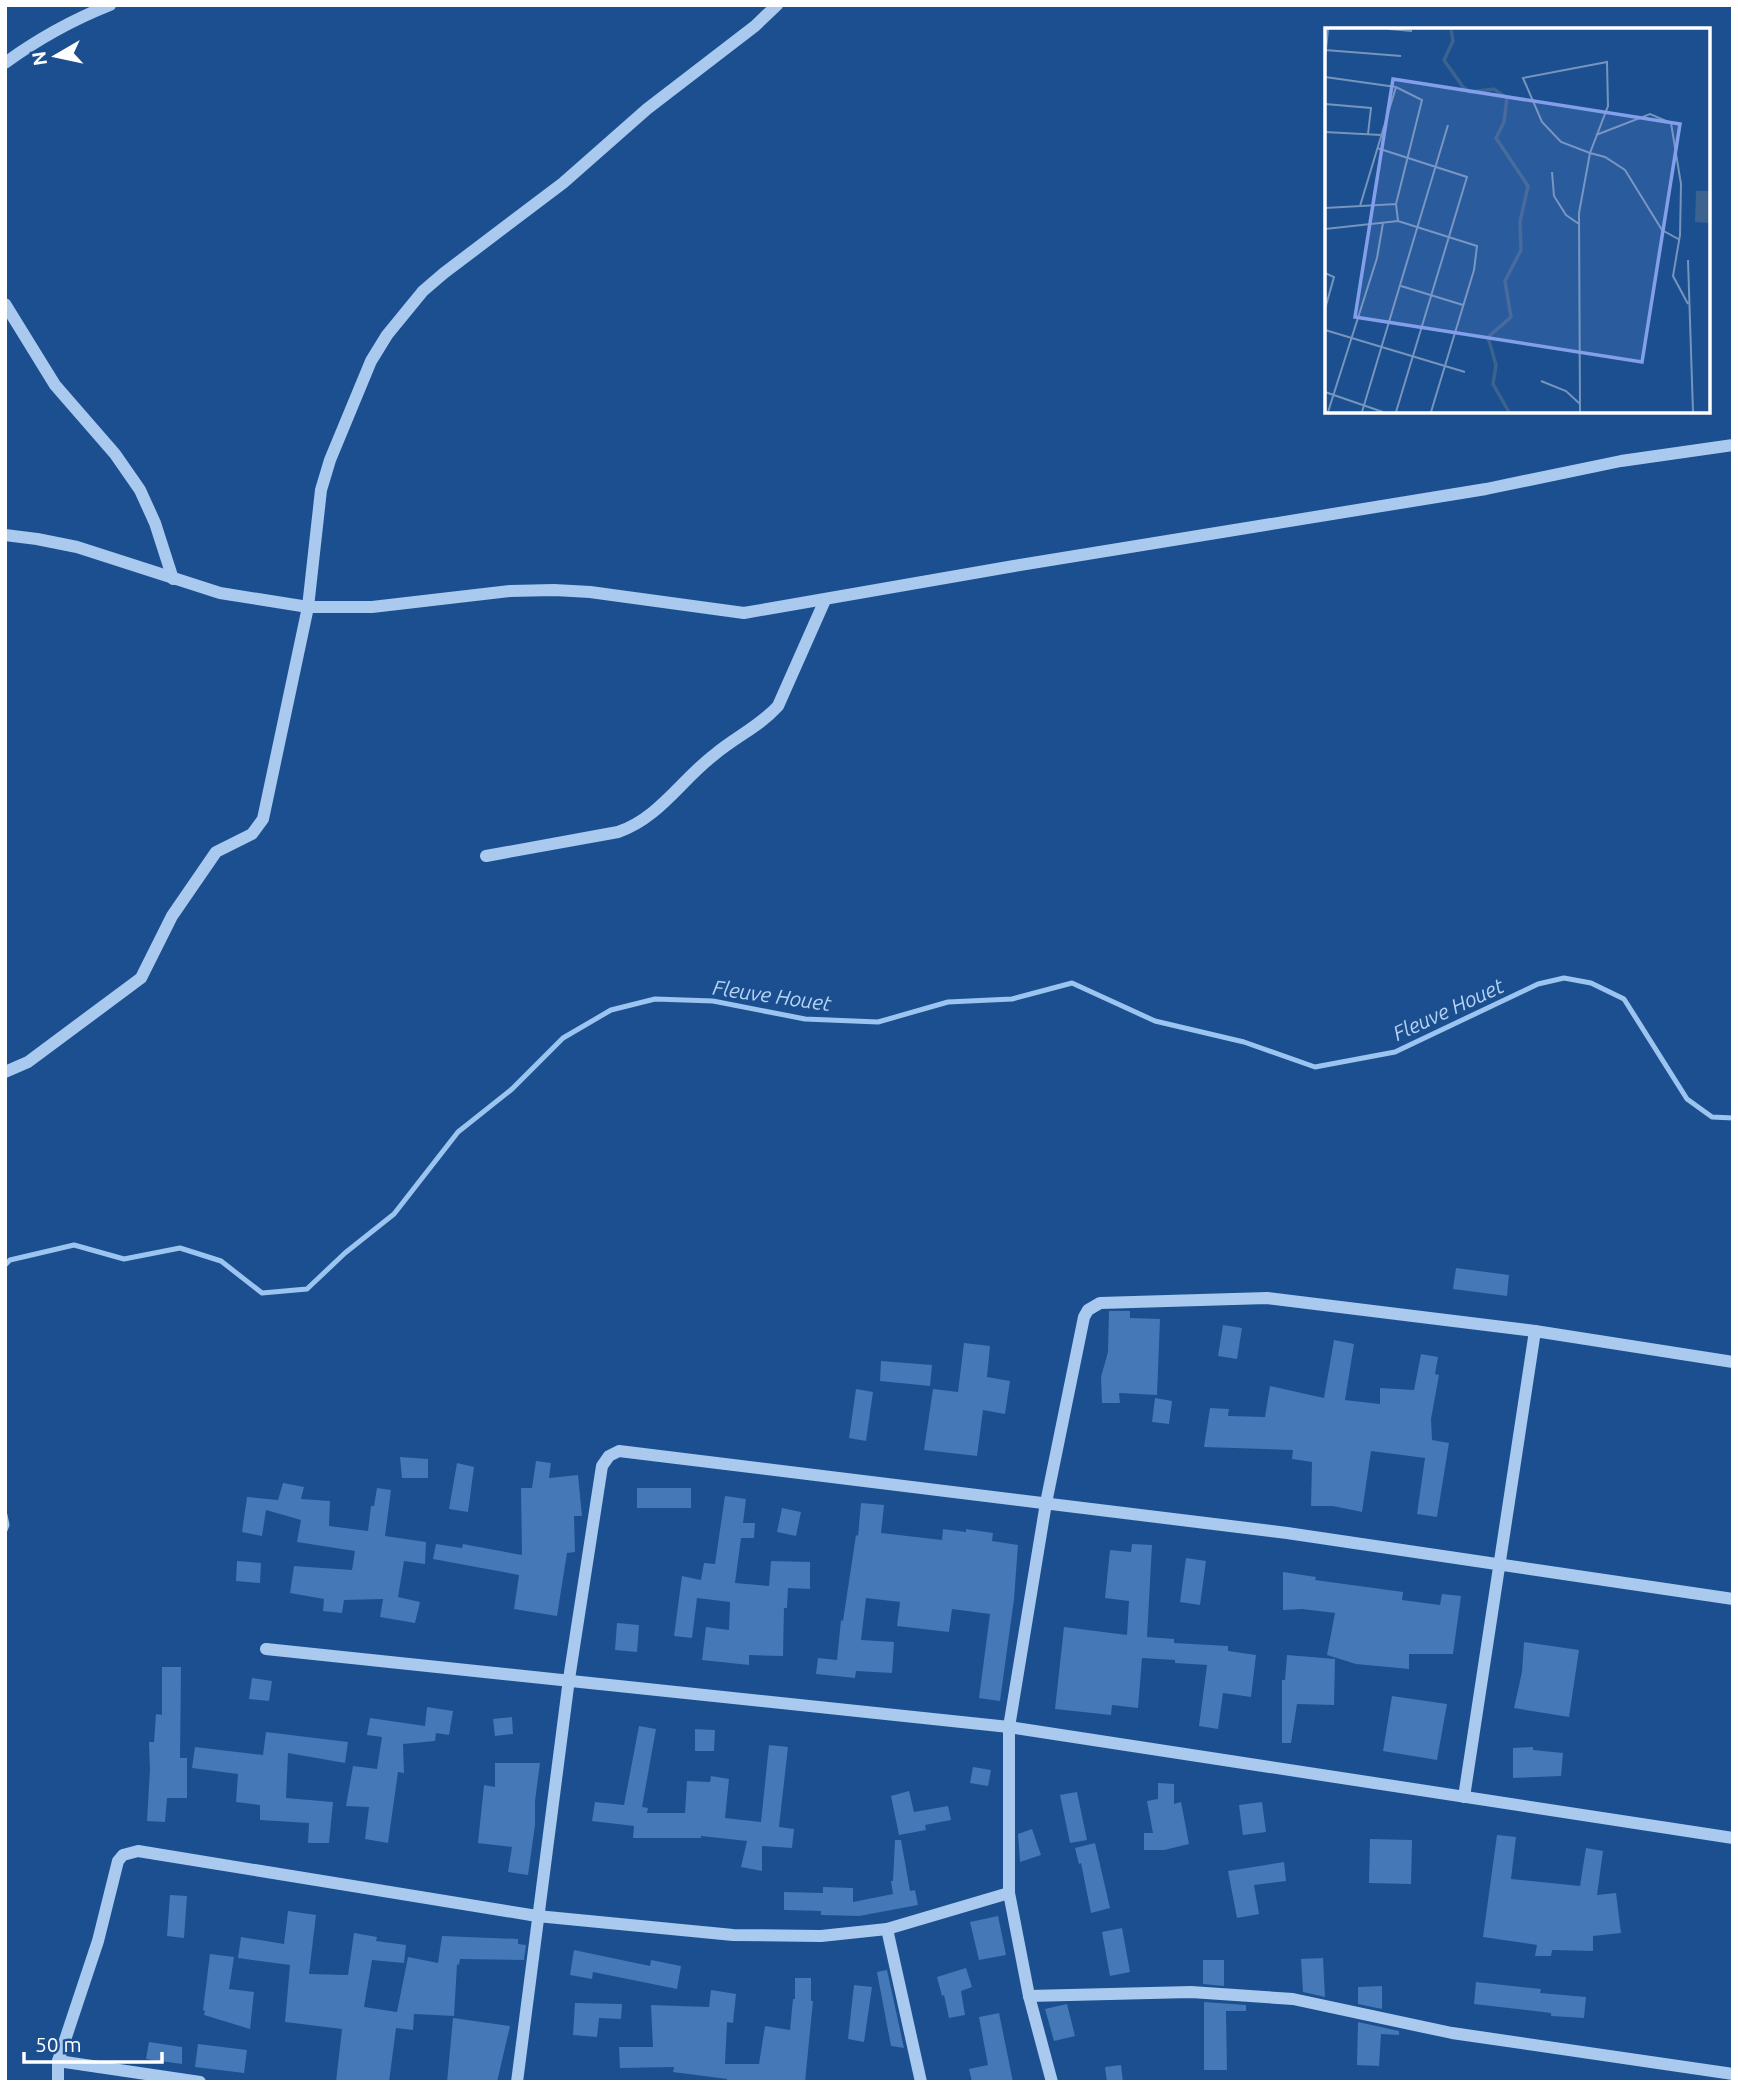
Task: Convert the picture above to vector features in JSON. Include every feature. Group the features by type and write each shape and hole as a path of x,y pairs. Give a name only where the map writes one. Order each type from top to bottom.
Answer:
{"street":[{"path":"5,63 54,31 110,5"},
{"path":"5,1072 28,1062 141,978 172,916 216,852 252,834 263,819 307,607 321,490 330,460 371,362 387,335 423,291 444,273 563,183 638,117 755,26 777,5"},
{"path":"5,304 55,385 115,454 140,490 155,523 173,579"},
{"path":"5,535 37,538 77,547 220,593 307,607 372,607 510,592 554,590 590,592 744,613 1486,489 1621,461 1733,445"},
{"path":"486,856 618,832 634,827 652,815 696,769 767,718 778,706 825,600"},
{"path":"1052,2082 1029,1996 1009,1893 1009,1727 1046,1503 1084,1317 1094,1306 1100,1303 1267,1298 1535,1331 1733,1362"},
{"path":"1464,1797 1535,1331"},
{"path":"517,2082 569,1679 602,1466 609,1456 619,1451 1287,1533 1733,1599"},
{"path":"266,1649 1009,1727 1733,1838"},
{"path":"58,2082 58,2061 98,1941 118,1861 129,1852 138,1851 537,1916 733,1935 821,1936 887,1929 1009,1893"},
{"path":"887,1929 921,2082"},
{"path":"1029,1996 1191,1992 1293,1999 1452,2033 1733,2074"},
{"path":"58,2061 200,2082"}],"building":[{"path":"1456,1268 1509,1275 1507,1296 1453,1289"},
{"path":"1109,1311 1130,1311 1130,1318 1160,1319 1157,1395 1119,1393 1120,1403 1102,1403 1101,1377 1108,1352"},
{"path":"1223,1325 1242,1328 1237,1359 1218,1356"},
{"path":"1334,1340 1354,1344 1345,1400 1380,1404 1380,1388 1414,1390 1421,1354 1438,1357 1435,1374 1439,1375 1431,1419 1432,1440 1449,1443 1437,1517 1417,1514 1425,1458 1371,1451 1362,1512 1333,1506 1311,1506 1312,1462 1292,1459 1293,1450 1204,1447 1210,1408 1229,1409 1228,1416 1265,1417 1270,1386 1324,1398"},
{"path":"964,1343 990,1346 987,1377 1010,1381 1005,1414 983,1410 977,1456 924,1450 933,1389 958,1392"},
{"path":"881,1361 932,1365 930,1386 880,1381"},
{"path":"856,1389 873,1392 866,1441 849,1438"},
{"path":"1155,1398 1172,1401 1169,1424 1152,1422"},
{"path":"400,1457 428,1459 428,1478 402,1478"},
{"path":"536,1461 551,1463 549,1478 578,1475 582,1516 574,1516 575,1552 567,1553 557,1616 514,1609 519,1575 433,1559 436,1544 462,1548 463,1544 522,1555 521,1488 532,1488"},
{"path":"457,1463 474,1467 468,1512 449,1509"},
{"path":"283,1483 304,1487 301,1499 330,1501 329,1526 368,1531 371,1506 374,1506 377,1488 391,1490 385,1536 426,1542 425,1564 404,1561 398,1597 420,1602 415,1623 380,1617 383,1599 344,1600 342,1613 323,1611 324,1599 290,1593 294,1566 352,1570 355,1551 297,1542 301,1520 266,1510 262,1536 242,1532 247,1497 278,1500"},
{"path":"637,1488 691,1488 691,1508 637,1508"},
{"path":"725,1496 746,1499 743,1523 755,1523 754,1538 741,1538 735,1583 769,1586 771,1561 810,1562 810,1589 788,1588 787,1608 784,1608 783,1656 749,1655 749,1665 702,1660 706,1627 729,1630 730,1602 697,1598 692,1638 674,1636 682,1576 701,1580 704,1563 715,1564"},
{"path":"861,1503 884,1505 881,1533 942,1540 943,1529 966,1532 966,1529 993,1533 992,1541 1018,1545 1014,1599 1000,1701 979,1698 990,1614 952,1609 949,1632 897,1626 900,1602 866,1598 861,1640 894,1642 892,1673 856,1671 855,1678 816,1674 818,1658 837,1660"},
{"path":"782,1508 801,1512 796,1536 777,1532"},
{"path":"1132,1544 1152,1545 1147,1637 1174,1639 1174,1643 1228,1646 1228,1651 1256,1655 1251,1697 1223,1693 1218,1729 1199,1726 1207,1665 1175,1663 1175,1660 1142,1658 1138,1708 1112,1705 1111,1715 1055,1709 1064,1627 1127,1635 1129,1601 1105,1598 1110,1550 1131,1552"},
{"path":"1186,1558 1206,1561 1200,1605 1180,1602"},
{"path":"237,1561 261,1563 260,1583 236,1581"},
{"path":"1283,1572 1316,1577 1315,1580 1403,1592 1402,1600 1440,1605 1442,1594 1461,1596 1453,1654 1409,1654 1409,1669 1356,1664 1327,1655 1335,1613 1283,1610"},
{"path":"617,1623 639,1625 637,1652 615,1650"},
{"path":"1524,1642 1579,1650 1569,1717 1514,1708 1522,1672"},
{"path":"1287,1655 1335,1659 1334,1705 1297,1704 1291,1743 1282,1743 1282,1680 1285,1680"},
{"path":"162,1667 181,1667 180,1758 187,1758 187,1798 167,1798 165,1822 147,1821 149,1742 154,1742 156,1714 162,1715"},
{"path":"252,1678 272,1681 269,1701 249,1699"},
{"path":"1392,1696 1447,1704 1437,1760 1383,1751"},
{"path":"427,1707 453,1711 449,1735 436,1733 435,1741 403,1744 404,1773 398,1772 388,1843 365,1839 369,1807 346,1806 353,1766 377,1769 382,1737 367,1735 370,1718 425,1726"},
{"path":"512,1717 513,1734 495,1736 493,1719"},
{"path":"639,1726 656,1729 642,1807 648,1808 647,1813 685,1813 687,1781 710,1782 711,1776 729,1779 725,1818 761,1822 769,1745 788,1747 779,1827 794,1829 792,1848 762,1846 762,1871 741,1867 747,1841 701,1836 633,1838 634,1826 592,1821 595,1802 624,1805"},
{"path":"695,1729 715,1730 714,1751 695,1751"},
{"path":"266,1732 348,1742 345,1763 288,1753 286,1798 333,1802 329,1843 308,1843 309,1823 260,1820 260,1805 236,1802 238,1774 192,1768 195,1747 263,1755"},
{"path":"1533,1747 1533,1750 1563,1753 1561,1776 1513,1778 1513,1748"},
{"path":"495,1763 540,1763 528,1875 508,1872 512,1847 478,1843 484,1785 495,1787"},
{"path":"973,1767 991,1770 988,1786 970,1783"},
{"path":"1158,1783 1174,1784 1174,1804 1181,1802 1189,1844 1164,1850 1144,1850 1144,1833 1153,1833 1147,1801 1158,1799"},
{"path":"909,1791 914,1812 948,1806 951,1820 925,1825 926,1830 899,1835 891,1796"},
{"path":"1077,1792 1087,1840 1070,1843 1060,1795"},
{"path":"1262,1802 1266,1832 1243,1835 1239,1805"},
{"path":"1032,1829 1041,1855 1020,1862 1018,1834"},
{"path":"1497,1835 1516,1837 1511,1879 1580,1886 1586,1848 1603,1851 1597,1895 1616,1893 1621,1933 1593,1936 1593,1951 1552,1950 1551,1956 1535,1956 1537,1945 1483,1937"},
{"path":"1370,1839 1412,1840 1411,1884 1369,1883"},
{"path":"895,1840 901,1840 910,1891 915,1890 918,1905 859,1916 784,1910 784,1892 823,1893 823,1887 853,1888 853,1902 893,1894 891,1881"},
{"path":"1095,1843 1110,1908 1091,1913 1081,1863 1079,1864 1075,1848"},
{"path":"1284,1862 1286,1881 1254,1885 1259,1914 1237,1918 1228,1871"},
{"path":"170,1895 187,1896 184,1938 167,1936"},
{"path":"288,1911 316,1915 309,1974 348,1975 354,1933 377,1937 376,1941 406,1945 404,1963 372,1960 364,2007 397,2012 408,1957 438,1963 442,1936 518,1939 518,1944 526,1945 524,1960 460,1959 459,1965 457,1964 454,2016 414,2014 413,2030 396,2028 389,2082 336,2082 342,2029 285,2022 290,1965 238,1958 241,1937 284,1944"},
{"path":"998,1916 1006,1955 979,1960 970,1922"},
{"path":"1122,1928 1130,1972 1110,1976 1102,1932"},
{"path":"574,1950 650,1966 651,1960 681,1966 677,1989 593,1972 592,1979 570,1975"},
{"path":"210,1954 234,1957 229,1989 254,1992 250,2029 204,2015"},
{"path":"1323,1958 1325,1997 1303,1992 1301,1959"},
{"path":"1203,1960 1224,1960 1224,1986 1203,1984"},
{"path":"966,1968 972,1987 961,1991 965,2015 949,2018 937,1977"},
{"path":"887,1970 904,2048 891,2046 877,1972"},
{"path":"795,1978 811,1978 813,2001 805,2082 727,2082 727,2079 673,2072 674,2067 620,2068 619,2047 653,2047 651,2005 709,2007 711,1990 736,1994 733,2023 727,2022 725,2064 759,2064 765,2026 790,2030"},
{"path":"1476,1982 1541,1989 1540,1993 1586,1997 1584,2018 1551,2016 1551,2013 1474,2004"},
{"path":"854,1985 872,1987 864,2042 848,2039"},
{"path":"1382,1986 1382,2009 1358,2004 1358,1987"},
{"path":"1204,2002 1246,2005 1246,2011 1226,2011 1227,2070 1204,2070"},
{"path":"575,2003 622,2004 621,2019 599,2018 597,2037 573,2035"},
{"path":"1067,2004 1075,2036 1054,2041 1045,2009"},
{"path":"999,2013 1013,2082 972,2082 969,2069 988,2065 979,2017"},
{"path":"453,2018 510,2026 497,2082 447,2082"},
{"path":"1358,2022 1399,2031 1399,2035 1381,2034 1379,2066 1357,2065"},
{"path":"149,2042 182,2047 182,2064 146,2059"},
{"path":"198,2044 247,2050 244,2073 195,2067"},
{"path":"1121,2065 1123,2082 1107,2082 1105,2067"}],"waterway":[{"name":"Fleuve Houet","path":"5,1265 10,1260 74,1245 124,1259 180,1248 221,1261 262,1293 307,1289 345,1253 394,1214 458,1132 512,1089 563,1038 611,1010 655,999 713,1001 805,1019 878,1022 948,1002 1012,999 1072,983 1155,1021 1244,1042 1315,1067 1395,1052 1538,984 1564,978 1591,983 1624,999 1687,1099 1712,1117 1733,1118"},
{"name":"Fleuve Houet","path":"5,1515 5,1530"}]}
